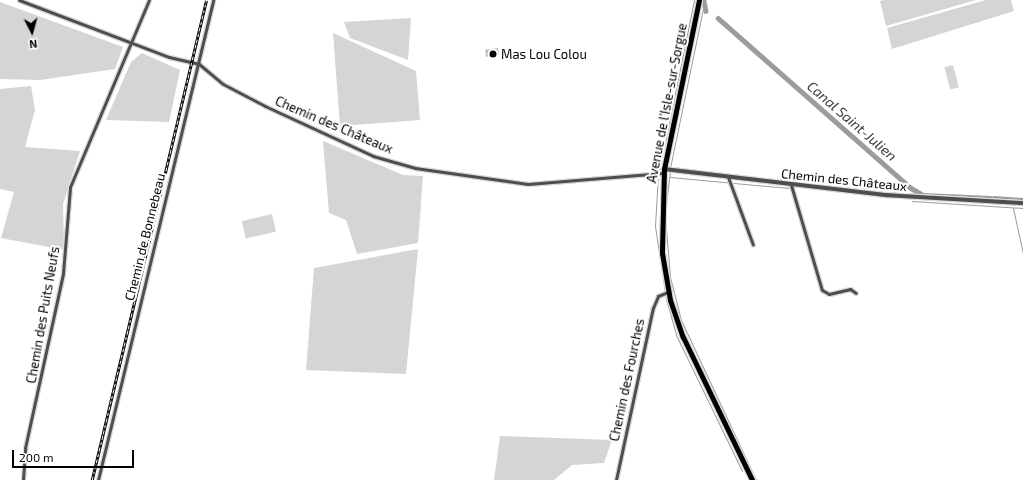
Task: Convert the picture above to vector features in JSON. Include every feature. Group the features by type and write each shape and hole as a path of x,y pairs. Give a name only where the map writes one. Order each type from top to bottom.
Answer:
{"main road":[{"name":"Avenue de l'Isle-sur-Sorgue","path":"700,0 663,171 661,242 668,292 686,346 752,480"}],"street":[{"name":"Chemin des Châteaux","path":"19,0 132,43 199,64 223,84 265,106 373,156 415,168 528,184 663,171 956,201 1023,203"},
{"name":"Chemin des Puits Neufs","path":"23,480 25,448 63,273 70,187 149,0"},
{"name":"Chemin de Bonnebeau","path":"98,480 199,64 213,0"},
{"path":"728,178 753,245"},
{"path":"791,185 822,290 829,294 850,289 856,293"},
{"name":"Chemin des Fourches","path":"616,480 653,308 658,296 668,292"}],"shaded area":[{"path":"976,0 886,26 880,1"},
{"path":"986,0 1011,0 1014,11 892,49 887,28"},
{"path":"0,2 123,47 115,69 40,80 0,79"},
{"path":"411,18 408,60 350,38 344,22"},
{"path":"333,33 416,71 420,120 340,126"},
{"path":"142,53 180,70 169,122 106,120 131,62"},
{"path":"953,65 959,87 950,90 944,67"},
{"path":"31,86 35,110 25,147 80,151 63,204 64,250 1,238 14,192 0,189 0,89"},
{"path":"323,141 403,175 423,176 418,243 357,254 346,220 329,213"},
{"path":"272,214 276,232 246,239 242,221"},
{"path":"418,249 406,374 306,370 314,268"},
{"path":"500,436 612,440 604,463 572,465 554,480 494,480"}],"building":[{"name":"Mas Lou Colou","path":"498,48 499,55 486,57 485,50"}],"waterway":[{"path":"659,172 694,0"},
{"name":"Canal Saint-Julien","path":"704,1 706,11"},
{"path":"670,168 703,8"},
{"name":"Canal Saint-Julien","path":"718,18 911,188 923,195 990,198"},
{"path":"666,204 670,172"},
{"path":"658,175 655,226 666,299 676,335 742,471"},
{"path":"670,177 789,188"},
{"name":"Canal Saint-Julien","path":"994,198 1023,200"},
{"path":"912,201 1023,208"},
{"path":"1013,208 1023,254"},
{"path":"665,217 670,277 681,320 756,480"}],"railway":[{"path":"92,480 206,0"}],"place":[{"name":"Mas Lou Colou","path":"493,54"}]}
